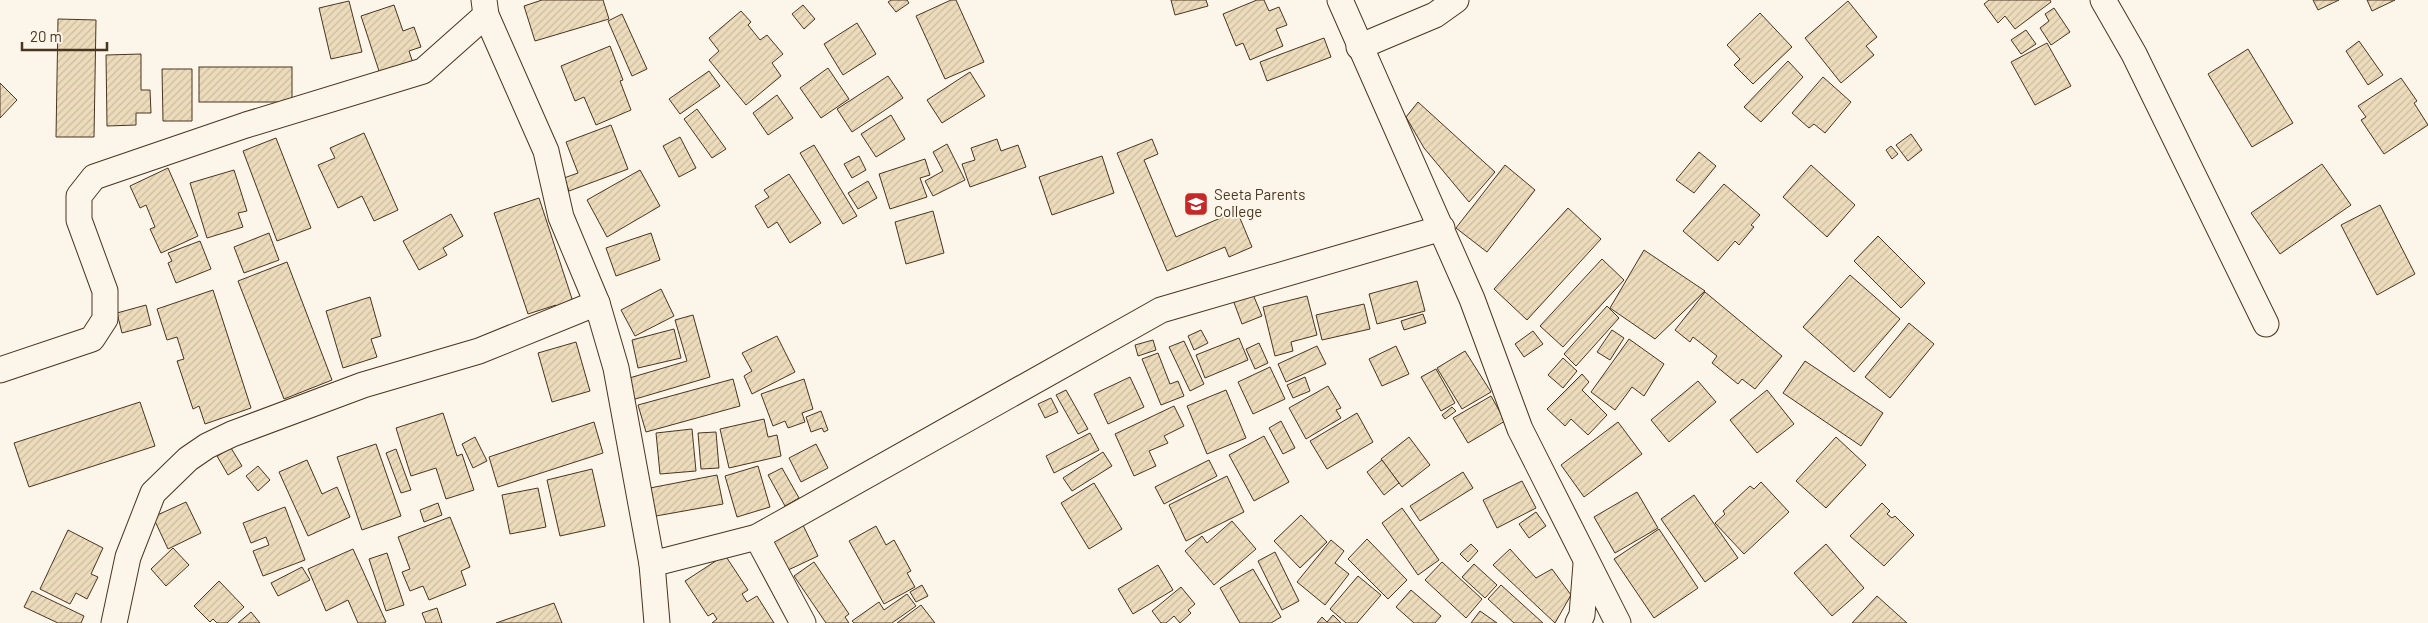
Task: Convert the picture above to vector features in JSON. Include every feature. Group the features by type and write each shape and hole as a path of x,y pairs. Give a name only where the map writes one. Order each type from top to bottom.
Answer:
{"street":[{"path":"1340,0 1472,299 1520,429 1586,564 1618,623"},
{"path":"1359,46 1435,15 1456,0"},
{"path":"2103,0 2134,54 2266,324"},
{"path":"0,370 92,339 105,320 105,290 79,220 79,196 94,177 246,125 423,71 485,8 546,151 561,217 597,303 616,368 652,564 657,623"},
{"path":"652,564 757,537 1161,310 1442,228"},
{"path":"114,623 128,557 154,493 188,459 207,446 232,434 363,385 479,351 597,303"},
{"path":"757,537 803,623"},
{"path":"1578,623 1582,614 1586,564"}],"building":[{"path":"542,0 603,0 609,19 535,41 524,6"},
{"path":"891,0 907,0 909,3 896,12 888,2"},
{"path":"951,0 956,0 984,62 945,79 916,16"},
{"path":"1171,0 1206,0 1208,6 1175,15"},
{"path":"1257,0 1264,0 1269,11 1279,7 1287,25 1276,29 1283,46 1250,60 1243,43 1236,46 1223,14"},
{"path":"1989,0 2050,0 2051,2 2015,29 2005,16 1998,23 1984,4"},
{"path":"2313,0 2339,0 2318,10"},
{"path":"2367,0 2395,0 2372,11"},
{"path":"349,1 362,52 331,59 319,8"},
{"path":"1848,1 1877,37 1866,46 1874,55 1841,83 1805,38"},
{"path":"394,5 403,31 414,27 421,47 409,51 413,63 380,74 361,16"},
{"path":"803,5 815,19 804,29 792,14"},
{"path":"2054,8 2070,32 2051,45 2040,28 2049,21 2045,14"},
{"path":"741,11 751,22 748,25 760,40 767,35 783,54 772,63 781,76 746,105 709,60 719,51 709,38"},
{"path":"1760,13 1792,47 1753,84 1734,65 1740,59 1727,45"},
{"path":"622,14 647,69 632,76 608,21"},
{"path":"58,19 96,20 94,137 56,137"},
{"path":"857,23 876,54 843,75 824,44"},
{"path":"2026,30 2036,44 2021,54 2011,40"},
{"path":"1324,38 1331,57 1267,81 1260,62"},
{"path":"2359,41 2383,75 2368,85 2346,51"},
{"path":"2047,43 2071,86 2035,105 2011,62"},
{"path":"610,46 623,80 620,81 631,110 596,125 584,97 575,101 561,66"},
{"path":"2248,49 2293,123 2252,147 2208,74"},
{"path":"141,54 141,90 150,90 151,113 136,113 136,125 107,126 106,55"},
{"path":"1788,61 1803,77 1761,122 1744,107"},
{"path":"199,67 292,67 292,102 199,102"},
{"path":"828,68 849,99 821,118 800,88"},
{"path":"162,69 192,69 192,121 163,121"},
{"path":"709,71 720,86 680,114 669,99"},
{"path":"970,72 985,96 942,123 927,100"},
{"path":"888,76 903,98 852,132 837,109"},
{"path":"1823,77 1851,102 1825,133 1814,124 1809,128 1792,113"},
{"path":"2401,78 2417,101 2414,103 2428,125 2384,154 2361,120 2366,117 2358,106"},
{"path":"0,83 17,100 0,118"},
{"path":"777,95 793,118 768,135 753,113"},
{"path":"1418,102 1495,172 1469,202 1424,148 1406,117"},
{"path":"697,109 726,149 712,158 684,119"},
{"path":"891,115 905,139 876,157 861,134"},
{"path":"611,125 628,169 569,191 564,178 578,173 566,142"},
{"path":"364,133 398,210 374,221 362,196 338,208 318,165 335,158 330,148"},
{"path":"1911,134 1922,150 1908,161 1896,145"},
{"path":"680,137 696,168 679,177 663,146"},
{"path":"276,138 311,228 277,241 243,151"},
{"path":"997,139 1001,151 1018,145 1026,167 970,187 962,164 975,160 971,148"},
{"path":"1152,139 1158,154 1144,160 1176,237 1237,211 1252,247 1229,257 1225,247 1167,271 1117,153"},
{"path":"947,144 965,180 933,196 925,181 943,171 933,152"},
{"path":"814,145 857,216 843,224 800,153"},
{"path":"1891,146 1898,154 1892,159 1886,150"},
{"path":"1699,152 1716,166 1694,193 1676,180"},
{"path":"859,156 866,170 852,178 844,164"},
{"path":"1102,156 1114,193 1052,215 1039,177"},
{"path":"925,159 930,175 920,178 927,197 890,209 879,174"},
{"path":"2322,164 2351,205 2280,254 2251,213"},
{"path":"1505,165 1535,190 1487,252 1456,228"},
{"path":"1811,165 1855,205 1827,237 1783,197"},
{"path":"168,168 198,236 161,253 150,229 155,227 146,205 140,208 130,186"},
{"path":"234,170 247,211 238,213 243,227 207,238 190,183"},
{"path":"640,170 660,206 607,237 587,200"},
{"path":"789,174 821,223 790,243 777,222 768,228 755,206 769,197 764,190"},
{"path":"868,181 877,198 858,209 848,193"},
{"path":"1724,184 1760,215 1751,225 1754,227 1739,245 1735,241 1718,261 1683,231"},
{"path":"539,198 575,308 559,313 556,305 528,314 494,213"},
{"path":"2380,205 2415,274 2377,295 2341,225"},
{"path":"1568,208 1601,239 1527,320 1494,289"},
{"path":"933,211 944,253 906,264 895,222"},
{"path":"451,214 463,236 443,248 447,255 419,270 403,241"},
{"path":"269,233 279,260 244,273 234,247"},
{"path":"651,233 660,260 616,276 606,248"},
{"path":"1878,236 1925,283 1901,308 1854,261"},
{"path":"200,241 211,269 176,283 168,263 172,261 168,253"},
{"path":"1644,250 1705,291 1655,339 1610,308"},
{"path":"1602,259 1624,280 1563,347 1540,326"},
{"path":"287,262 332,380 284,399 238,281"},
{"path":"1850,275 1900,319 1854,372 1803,327"},
{"path":"1417,281 1425,311 1377,324 1369,294"},
{"path":"661,289 674,316 635,336 621,310"},
{"path":"213,290 251,408 205,424 199,406 193,409 177,361 184,359 177,337 167,340 157,309"},
{"path":"1252,292 1262,316 1242,324 1233,300"},
{"path":"1705,292 1782,356 1755,389 1742,379 1738,384 1712,363 1717,356 1693,337 1690,342 1675,330"},
{"path":"1307,296 1317,335 1291,342 1293,351 1275,356 1263,307"},
{"path":"370,297 381,336 371,339 377,357 343,368 326,311"},
{"path":"1364,304 1370,329 1322,340 1316,315"},
{"path":"146,305 151,325 122,333 117,313"},
{"path":"1607,306 1619,318 1576,366 1564,354"},
{"path":"1423,314 1426,323 1404,330 1401,321"},
{"path":"693,315 710,377 632,400 626,379 687,361 675,320"},
{"path":"1909,323 1934,344 1890,398 1865,377"},
{"path":"674,329 681,358 638,368 632,340"},
{"path":"1201,330 1208,343 1194,350 1188,336"},
{"path":"1612,330 1624,338 1610,360 1597,352"},
{"path":"1533,331 1543,344 1524,357 1515,344"},
{"path":"777,336 795,372 752,394 744,376 752,371 742,353"},
{"path":"1239,338 1248,360 1205,378 1196,355"},
{"path":"1629,339 1664,364 1644,396 1632,387 1615,410 1591,392"},
{"path":"1153,340 1156,350 1138,356 1135,345"},
{"path":"1184,341 1204,384 1190,391 1169,347"},
{"path":"576,342 590,391 552,402 538,353"},
{"path":"1259,343 1268,363 1255,369 1246,349"},
{"path":"1317,346 1326,364 1286,382 1278,364"},
{"path":"1396,346 1409,374 1382,386 1369,359"},
{"path":"1465,351 1491,392 1462,409 1437,368"},
{"path":"1158,353 1170,384 1178,381 1184,396 1161,405 1142,359"},
{"path":"1563,358 1577,371 1563,388 1548,375"},
{"path":"1805,361 1883,413 1861,446 1783,393"},
{"path":"1270,367 1285,399 1253,414 1238,382"},
{"path":"1436,369 1455,403 1441,411 1421,377"},
{"path":"1582,374 1589,382 1582,390 1607,415 1588,435 1571,419 1565,426 1547,409"},
{"path":"1130,377 1144,407 1108,424 1094,394"},
{"path":"1305,377 1310,391 1293,398 1287,385"},
{"path":"733,379 740,406 646,432 638,405"},
{"path":"804,379 813,409 802,413 805,422 788,428 785,421 773,426 761,394"},
{"path":"1698,381 1716,402 1669,442 1651,420"},
{"path":"1328,386 1341,408 1336,410 1341,418 1306,439 1289,408"},
{"path":"1066,390 1088,429 1078,434 1056,395"},
{"path":"1226,390 1246,438 1207,454 1187,406"},
{"path":"1767,390 1794,424 1757,453 1730,420"},
{"path":"1491,396 1505,421 1468,443 1453,418"},
{"path":"1051,398 1058,412 1045,418 1038,404"},
{"path":"140,402 155,446 29,487 14,443"},
{"path":"1174,406 1184,426 1164,436 1168,443 1149,451 1156,466 1134,476 1115,434"},
{"path":"1452,407 1456,411 1445,419 1442,415"},
{"path":"821,411 828,430 824,432 822,428 811,432 806,417"},
{"path":"443,413 457,456 462,454 474,490 446,499 436,468 411,476 396,428"},
{"path":"1357,413 1373,442 1327,469 1310,441"},
{"path":"764,419 768,437 777,435 781,456 729,468 720,429"},
{"path":"1281,421 1295,448 1283,454 1269,428"},
{"path":"594,422 603,453 498,487 489,457"},
{"path":"1618,422 1642,454 1584,497 1561,465"},
{"path":"692,429 696,471 660,474 656,433"},
{"path":"716,432 719,468 701,469 698,433"},
{"path":"1090,433 1099,450 1054,473 1046,456"},
{"path":"1264,436 1289,482 1254,501 1229,455"},
{"path":"475,437 487,461 473,468 462,444"},
{"path":"1409,437 1430,465 1402,487 1381,459"},
{"path":"1836,437 1866,465 1826,508 1796,481"},
{"path":"376,444 401,516 362,530 337,457"},
{"path":"816,444 828,468 801,482 789,458"},
{"path":"231,448 242,466 228,475 217,456"},
{"path":"396,449 411,490 401,493 386,453"},
{"path":"1103,452 1112,466 1072,491 1063,478"},
{"path":"307,460 322,494 337,487 350,517 308,536 279,472"},
{"path":"1209,460 1217,476 1164,504 1155,487"},
{"path":"1382,460 1399,483 1384,495 1367,472"},
{"path":"258,466 270,480 258,491 246,476"},
{"path":"758,466 770,507 737,517 725,476"},
{"path":"782,468 799,498 785,506 768,475"},
{"path":"592,469 605,526 560,536 547,480"},
{"path":"1463,472 1473,488 1420,521 1410,506"},
{"path":"717,475 723,504 656,516 650,488"},
{"path":"1227,476 1244,512 1186,541 1169,505"},
{"path":"1522,481 1536,508 1497,528 1483,500"},
{"path":"1761,482 1789,512 1744,554 1715,523 1725,514 1723,511 1750,486 1754,489"},
{"path":"1094,483 1122,529 1089,549 1061,503"},
{"path":"538,488 546,527 510,534 502,495"},
{"path":"1637,492 1658,528 1615,553 1594,517"},
{"path":"1694,495 1738,558 1705,582 1661,519"},
{"path":"186,502 201,533 168,549 153,517"},
{"path":"438,503 442,515 424,522 420,510"},
{"path":"1882,503 1890,511 1887,514 1892,518 1895,516 1914,535 1884,566 1850,536"},
{"path":"285,507 305,560 263,576 253,551 269,545 266,537 251,543 243,523"},
{"path":"1402,508 1439,560 1418,575 1382,523"},
{"path":"1536,512 1546,526 1529,538 1519,524"},
{"path":"1301,515 1327,542 1300,568 1274,541"},
{"path":"450,517 470,567 461,571 466,585 429,600 423,586 410,591 402,572 410,569 398,537"},
{"path":"801,521 818,556 786,571 763,540"},
{"path":"1232,521 1256,549 1214,585 1185,551 1202,536 1207,543"},
{"path":"876,526 886,545 894,540 911,571 907,573 915,587 884,604 849,541"},
{"path":"1659,529 1698,588 1654,618 1614,559"},
{"path":"68,530 103,548 91,574 98,577 87,599 76,593 70,604 40,589"},
{"path":"1367,539 1407,580 1388,599 1348,559"},
{"path":"1331,540 1344,551 1335,563 1349,574 1325,605 1297,582"},
{"path":"1471,544 1478,551 1468,562 1460,554"},
{"path":"1826,544 1864,588 1832,616 1794,573"},
{"path":"173,548 189,565 166,586 151,569"},
{"path":"353,549 386,622 384,623 358,623 348,600 326,611 308,569"},
{"path":"1510,549 1536,578 1552,569 1571,595 1555,623 1493,565"},
{"path":"1275,552 1299,601 1282,610 1258,561"},
{"path":"387,553 404,605 386,611 369,559"},
{"path":"725,555 748,590 742,594 747,602 757,596 774,623 712,623 717,619 713,613 708,616 685,581"},
{"path":"814,562 849,614 845,617 849,623 826,623 794,576"},
{"path":"1442,562 1482,599 1466,618 1425,580"},
{"path":"1474,564 1497,585 1485,598 1462,577"},
{"path":"1158,565 1173,590 1133,614 1118,589"},
{"path":"302,567 310,580 278,596 271,583"},
{"path":"1253,569 1281,617 1271,623 1240,623 1220,588"},
{"path":"1358,576 1381,595 1357,623 1346,623 1330,609"},
{"path":"219,581 244,607 227,623 217,623 213,619 210,622 194,606"},
{"path":"922,585 928,596 916,602 910,592"},
{"path":"1501,585 1543,623 1514,623 1488,599"},
{"path":"1181,587 1195,604 1188,610 1191,613 1180,623 1174,616 1166,623 1161,623 1152,611"},
{"path":"1411,590 1441,616 1435,623 1414,623 1396,607"},
{"path":"32,591 84,616 81,623 58,623 24,607"},
{"path":"907,594 916,606 892,623 854,623 852,621 879,602 884,610"},
{"path":"1877,596 1907,623 1852,623"},
{"path":"554,603 562,623 496,623"},
{"path":"921,605 935,623 897,623"},
{"path":"437,608 442,623 426,623 422,613"},
{"path":"1480,611 1497,623 1471,623"},
{"path":"251,612 260,623 238,623"},
{"path":"1333,615 1341,623 1317,623 1322,617 1327,622"}],"place":[{"name":"Seeta Parents College","path":"1196,204"}]}
